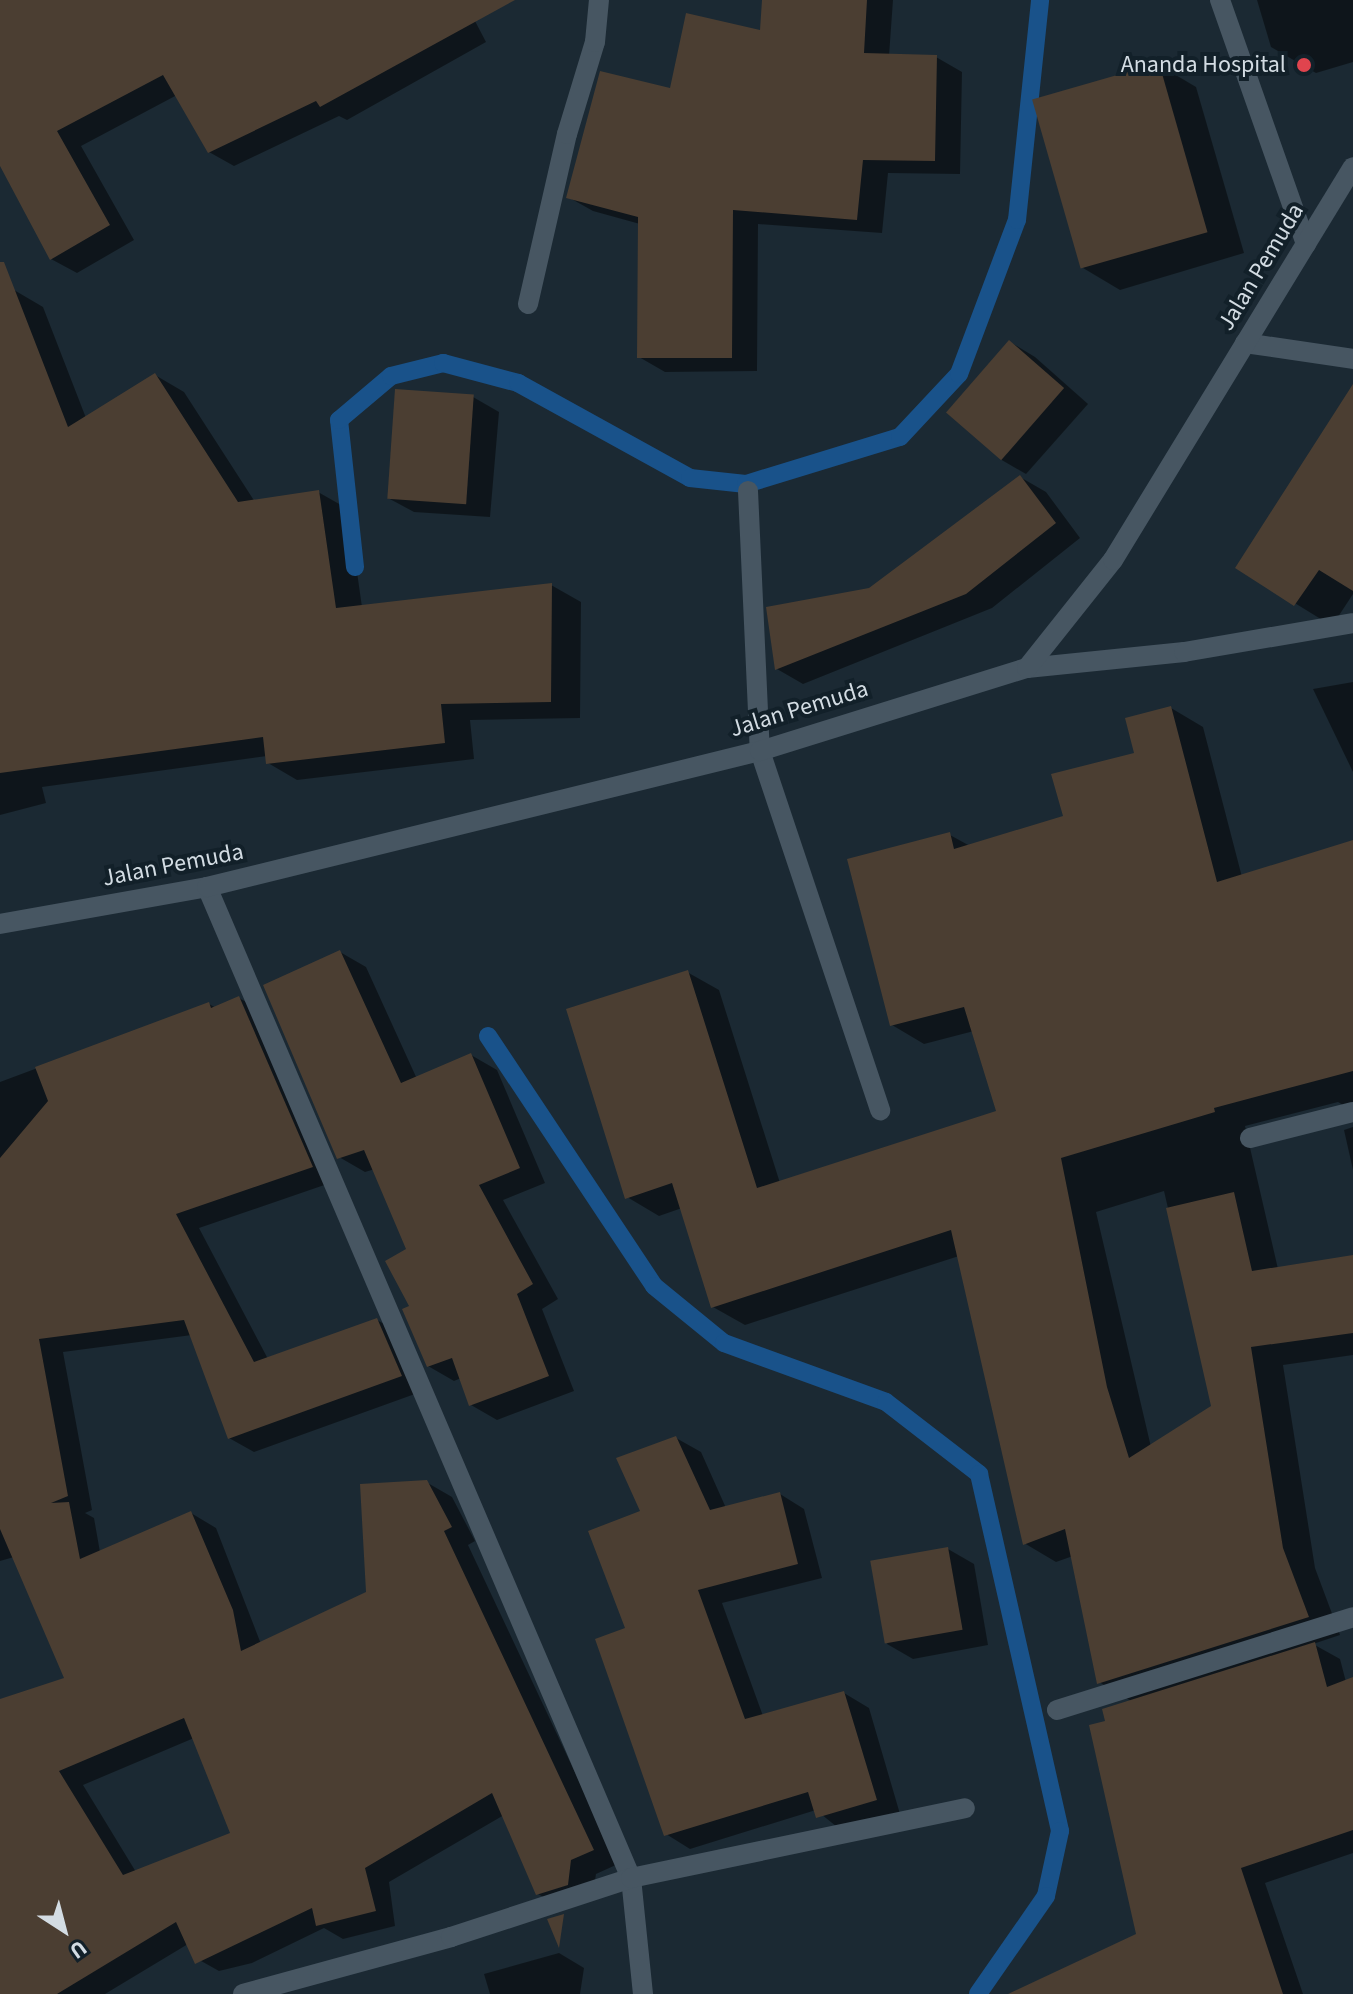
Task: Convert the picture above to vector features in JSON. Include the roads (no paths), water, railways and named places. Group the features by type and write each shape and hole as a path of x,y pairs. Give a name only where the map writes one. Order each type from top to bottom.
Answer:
{"street":[{"path":"528,304 567,134 595,42 599,0"},
{"path":"1220,0 1306,244"},
{"name":"Jalan Pemuda","path":"0,924 207,887 760,751 1027,668 1113,560 1353,167"},
{"path":"1245,343 1353,359"},
{"path":"748,491 760,751 880,1110"},
{"path":"1027,668 1184,652 1353,623"},
{"path":"207,887 631,1878 643,1994"},
{"path":"1250,1138 1353,1112"},
{"path":"1057,1710 1353,1617"},
{"path":"243,1994 451,1937 631,1878 965,1808"}],"waterway":[{"path":"355,567 339,420 391,376 443,363 518,383 690,478 746,484 900,437 959,374 1017,220 1040,0"},
{"path":"488,1036 654,1286 724,1343 886,1402 979,1474 1060,1831 1046,1896 978,1994"}],"place":[{"name":"Ananda Hospital","path":"1304,65"}]}
